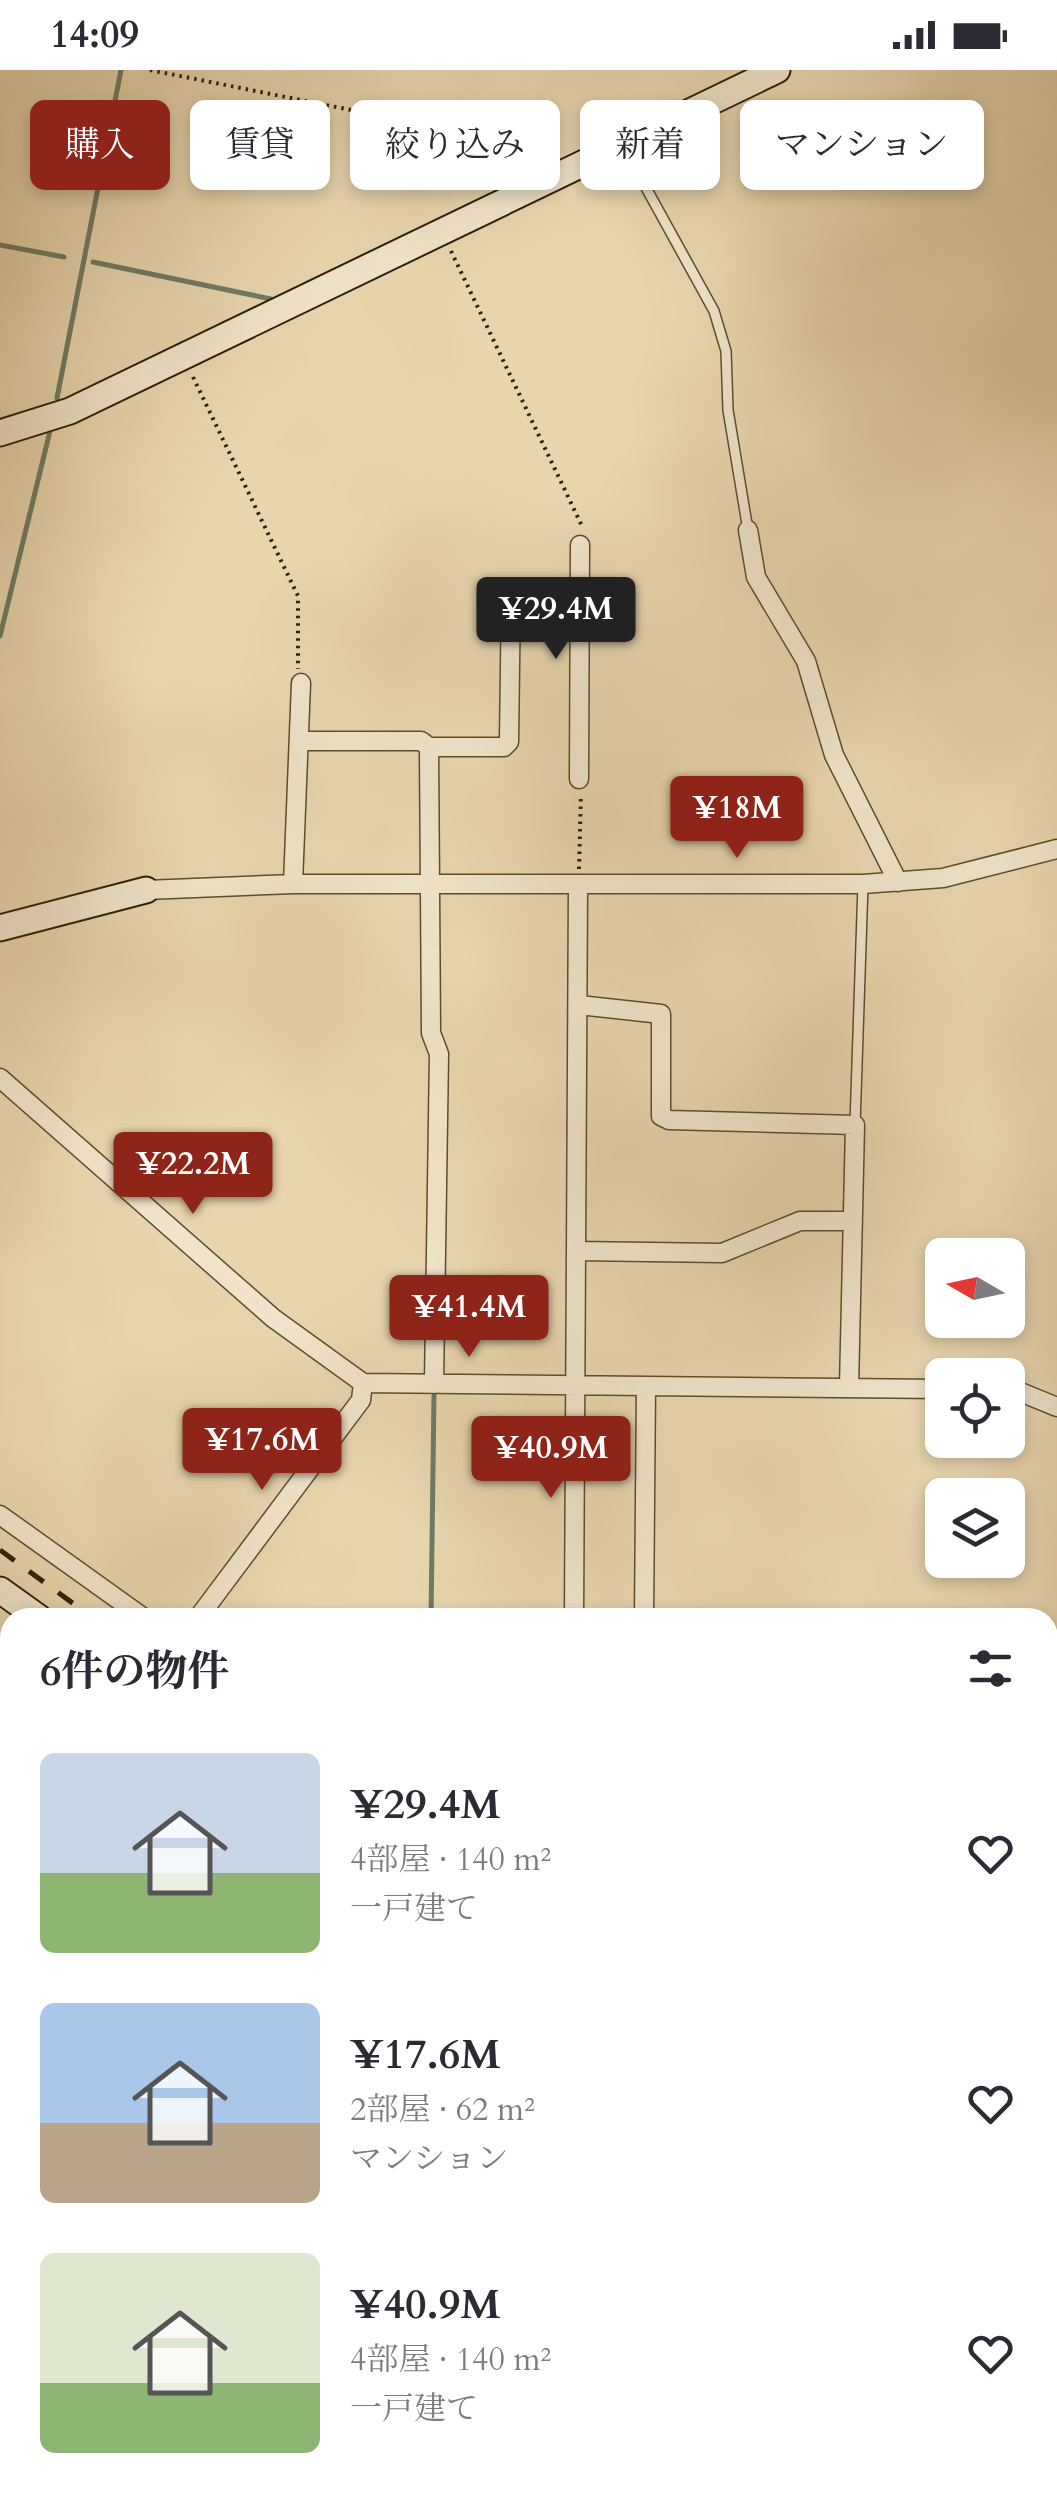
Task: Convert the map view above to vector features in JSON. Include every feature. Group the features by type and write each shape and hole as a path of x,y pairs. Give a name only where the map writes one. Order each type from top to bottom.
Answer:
{"street":[{"path":"716,100 777,70"},
{"path":"0,433 70,411 580,167"},
{"path":"748,530 756,577 806,661 834,755 898,882"},
{"path":"579,779 580,544"},
{"path":"300,741 421,741 428,747 504,747 510,742 511,591 580,587"},
{"path":"292,884 301,683"},
{"path":"428,747 430,1033 440,1054 434,1384"},
{"path":"0,928 146,890 292,884 863,884 943,878 1057,848"},
{"path":"574,1608 578,886"},
{"path":"579,1005 661,1014 661,1116 669,1120 855,1125 850,1388"},
{"path":"0,1078 273,1318 363,1382 925,1390"},
{"path":"576,1251 722,1253 800,1221 853,1221"},
{"path":"205,1608 361,1400 363,1382"},
{"path":"644,1608 646,1386"},
{"path":"1025,1394 1057,1407"},
{"path":"0,1515 130,1608"},
{"path":"0,1590 25,1608"}],"lane":[{"path":"647,190 714,312 726,351 728,410 748,530"},
{"path":"855,1125 863,884"}],"path":[{"path":"150,70 350,110"},
{"path":"443,233 580,519 580,544"},
{"path":"184,357 298,596 301,683"},
{"path":"578,886 579,779"}],"waterway":[{"path":"57,398 121,70"},
{"path":"0,245 64,257"},
{"path":"93,262 271,299"},
{"path":"0,636 50,431"},
{"path":"431,1608 434,1395"}],"railway":[{"path":"0,1550 79,1608"}]}
